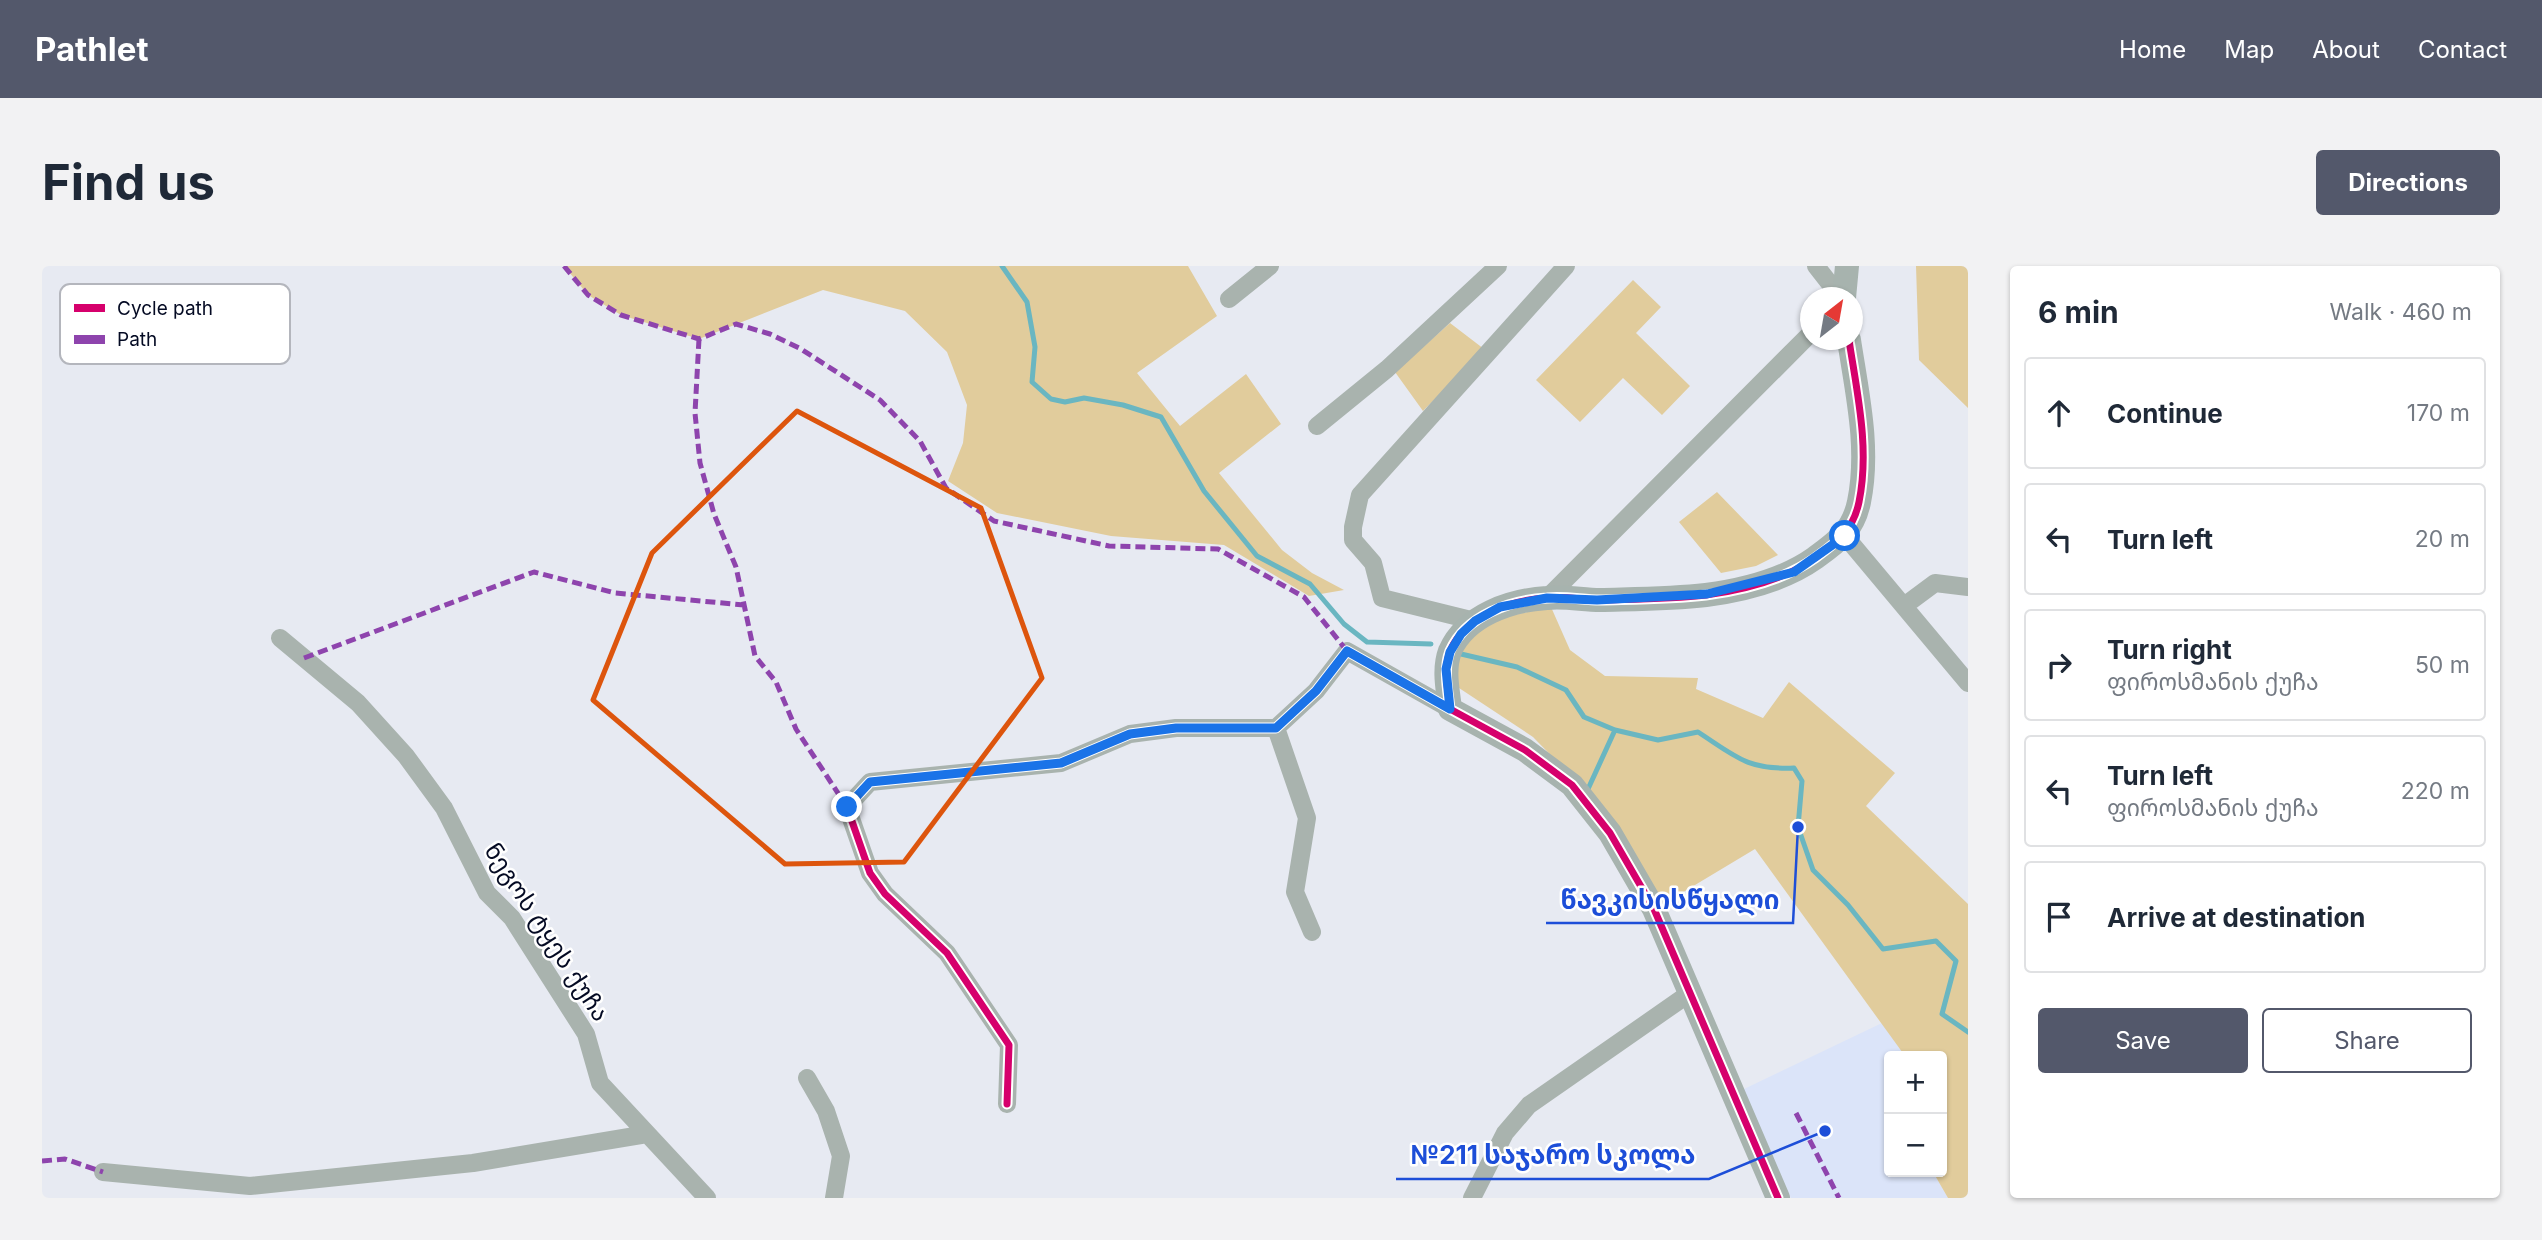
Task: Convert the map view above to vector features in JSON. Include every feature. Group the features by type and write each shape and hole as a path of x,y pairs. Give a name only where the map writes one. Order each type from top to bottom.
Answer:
{"street":[{"path":"1229,299 1270,266"},
{"path":"1317,426 1387,369 1498,266"},
{"path":"1475,621 1382,598 1373,563 1353,540 1360,495 1566,266"},
{"path":"1816,266 1833,287"},
{"path":"1844,287 1847,266"},
{"path":"1547,598 1800,344"},
{"path":"1450,709 1446,669 1450,652 1461,634 1475,621 1500,607 1547,598 1597,600 1666,597 1739,588 1794,572 1845,536 1859,504 1863,460 1863,432 1851,350"},
{"path":"1845,536 1968,683"},
{"path":"1904,606 1936,583 1968,587"},
{"name":"ნეგოს ტყეს ქუჩა","path":"280,638 358,703 406,756 444,808 487,893 512,918 586,1034 600,1083 707,1198"},
{"path":"1007,1104 1009,1045 947,953 885,894 870,873 847,807 870,782 1061,763 1130,734 1176,728 1276,728 1316,691 1347,651 1525,750 1572,785 1610,833 1654,909 1778,1198"},
{"path":"1276,728 1307,818 1295,892 1312,932"},
{"path":"1472,1198 1505,1133 1529,1105 1690,993"},
{"path":"807,1078 826,1111 841,1156 834,1198"},
{"path":"103,1172 250,1186 473,1163 647,1134"}],"highlighted area":[{"path":"797,411 981,508 1042,678 904,862 785,864 593,700 652,553"}],"shaded area":[{"path":"564,266 1188,266 1217,316 1137,373 1180,426 1246,374 1281,424 1219,473 1282,550 1312,573 1344,590 1309,596 1224,545 1111,536 997,513 948,481 963,443 967,405 947,352 905,311 823,290 699,339 621,315 588,295"},
{"path":"1916,266 1968,266 1968,408 1919,360"},
{"path":"1633,280 1661,307 1636,333 1690,386 1662,415 1623,378 1580,422 1536,380"},
{"path":"1450,323 1484,349 1423,411 1395,372"},
{"path":"1717,492 1778,555 1756,566 1721,573 1679,522"},
{"path":"1551,607 1570,650 1605,676 1698,678 1696,689 1763,718 1789,682 1895,773 1866,806 1968,904 1968,1198 1948,1198 1936,1177 1947,1177 1947,1051 1901,1051 1755,849 1660,906 1578,783 1533,737 1456,686 1459,640 1481,622"},
{"path":"1882,1023 1902,1051 1884,1051 1884,1177 1936,1177 1948,1198 1791,1198 1742,1090"}],"waterway":[{"path":"1002,266 1027,302 1035,347 1032,382 1051,399 1065,402 1084,398 1123,405 1161,417 1204,491 1257,556 1310,584 1344,624 1367,642 1431,644"},
{"path":"1461,654 1517,667 1566,690 1584,717 1615,730 1658,740 1698,732 1742,760 1764,767 1794,768 1802,781 1798,827 1813,870 1848,905 1883,949 1936,941 1956,961 1942,1014 1968,1032"},
{"path":"1588,789 1615,730"}],"marked path":[{"path":"564,266 588,295 621,315 699,339 736,324 770,334 801,349 880,400 920,441 946,488 994,521 1109,546 1218,549 1304,597 1347,651"},
{"path":"699,339 695,413 700,463 714,514 736,567 755,656 776,682 796,729 847,807"},
{"path":"304,658 534,572 615,593 744,605"},
{"path":"1796,1113 1839,1198"},
{"path":"42,1161 65,1159 103,1172"}],"cycle path":[{"path":"1778,1198 1654,909 1610,833 1572,785 1525,750 1450,709 1447,665 1457,638 1478,619 1505,606 1533,599 1640,599 1720,593 1777,578 1803,566 1830,547 1853,521 1862,482 1863,441 1850,350"},
{"path":"1007,1104 1009,1045 947,953 885,894 870,873 847,807 870,782 1061,763 1130,734 1176,728 1276,728 1316,691 1347,651 1450,709"}],"place":[{"name":"წავკისისწყალი","path":"1798,827"},
{"name":"№211 საჯარო სკოლა","path":"1825,1131"}],"route":[{"path":"847,807 870,782 1061,763 1130,734 1176,728 1276,728 1316,691 1347,651 1450,709 1446,669 1450,652 1461,634 1475,621 1500,607 1547,598 1597,600 1666,597 1707,594 1749,586 1794,572 1845,536"}]}
